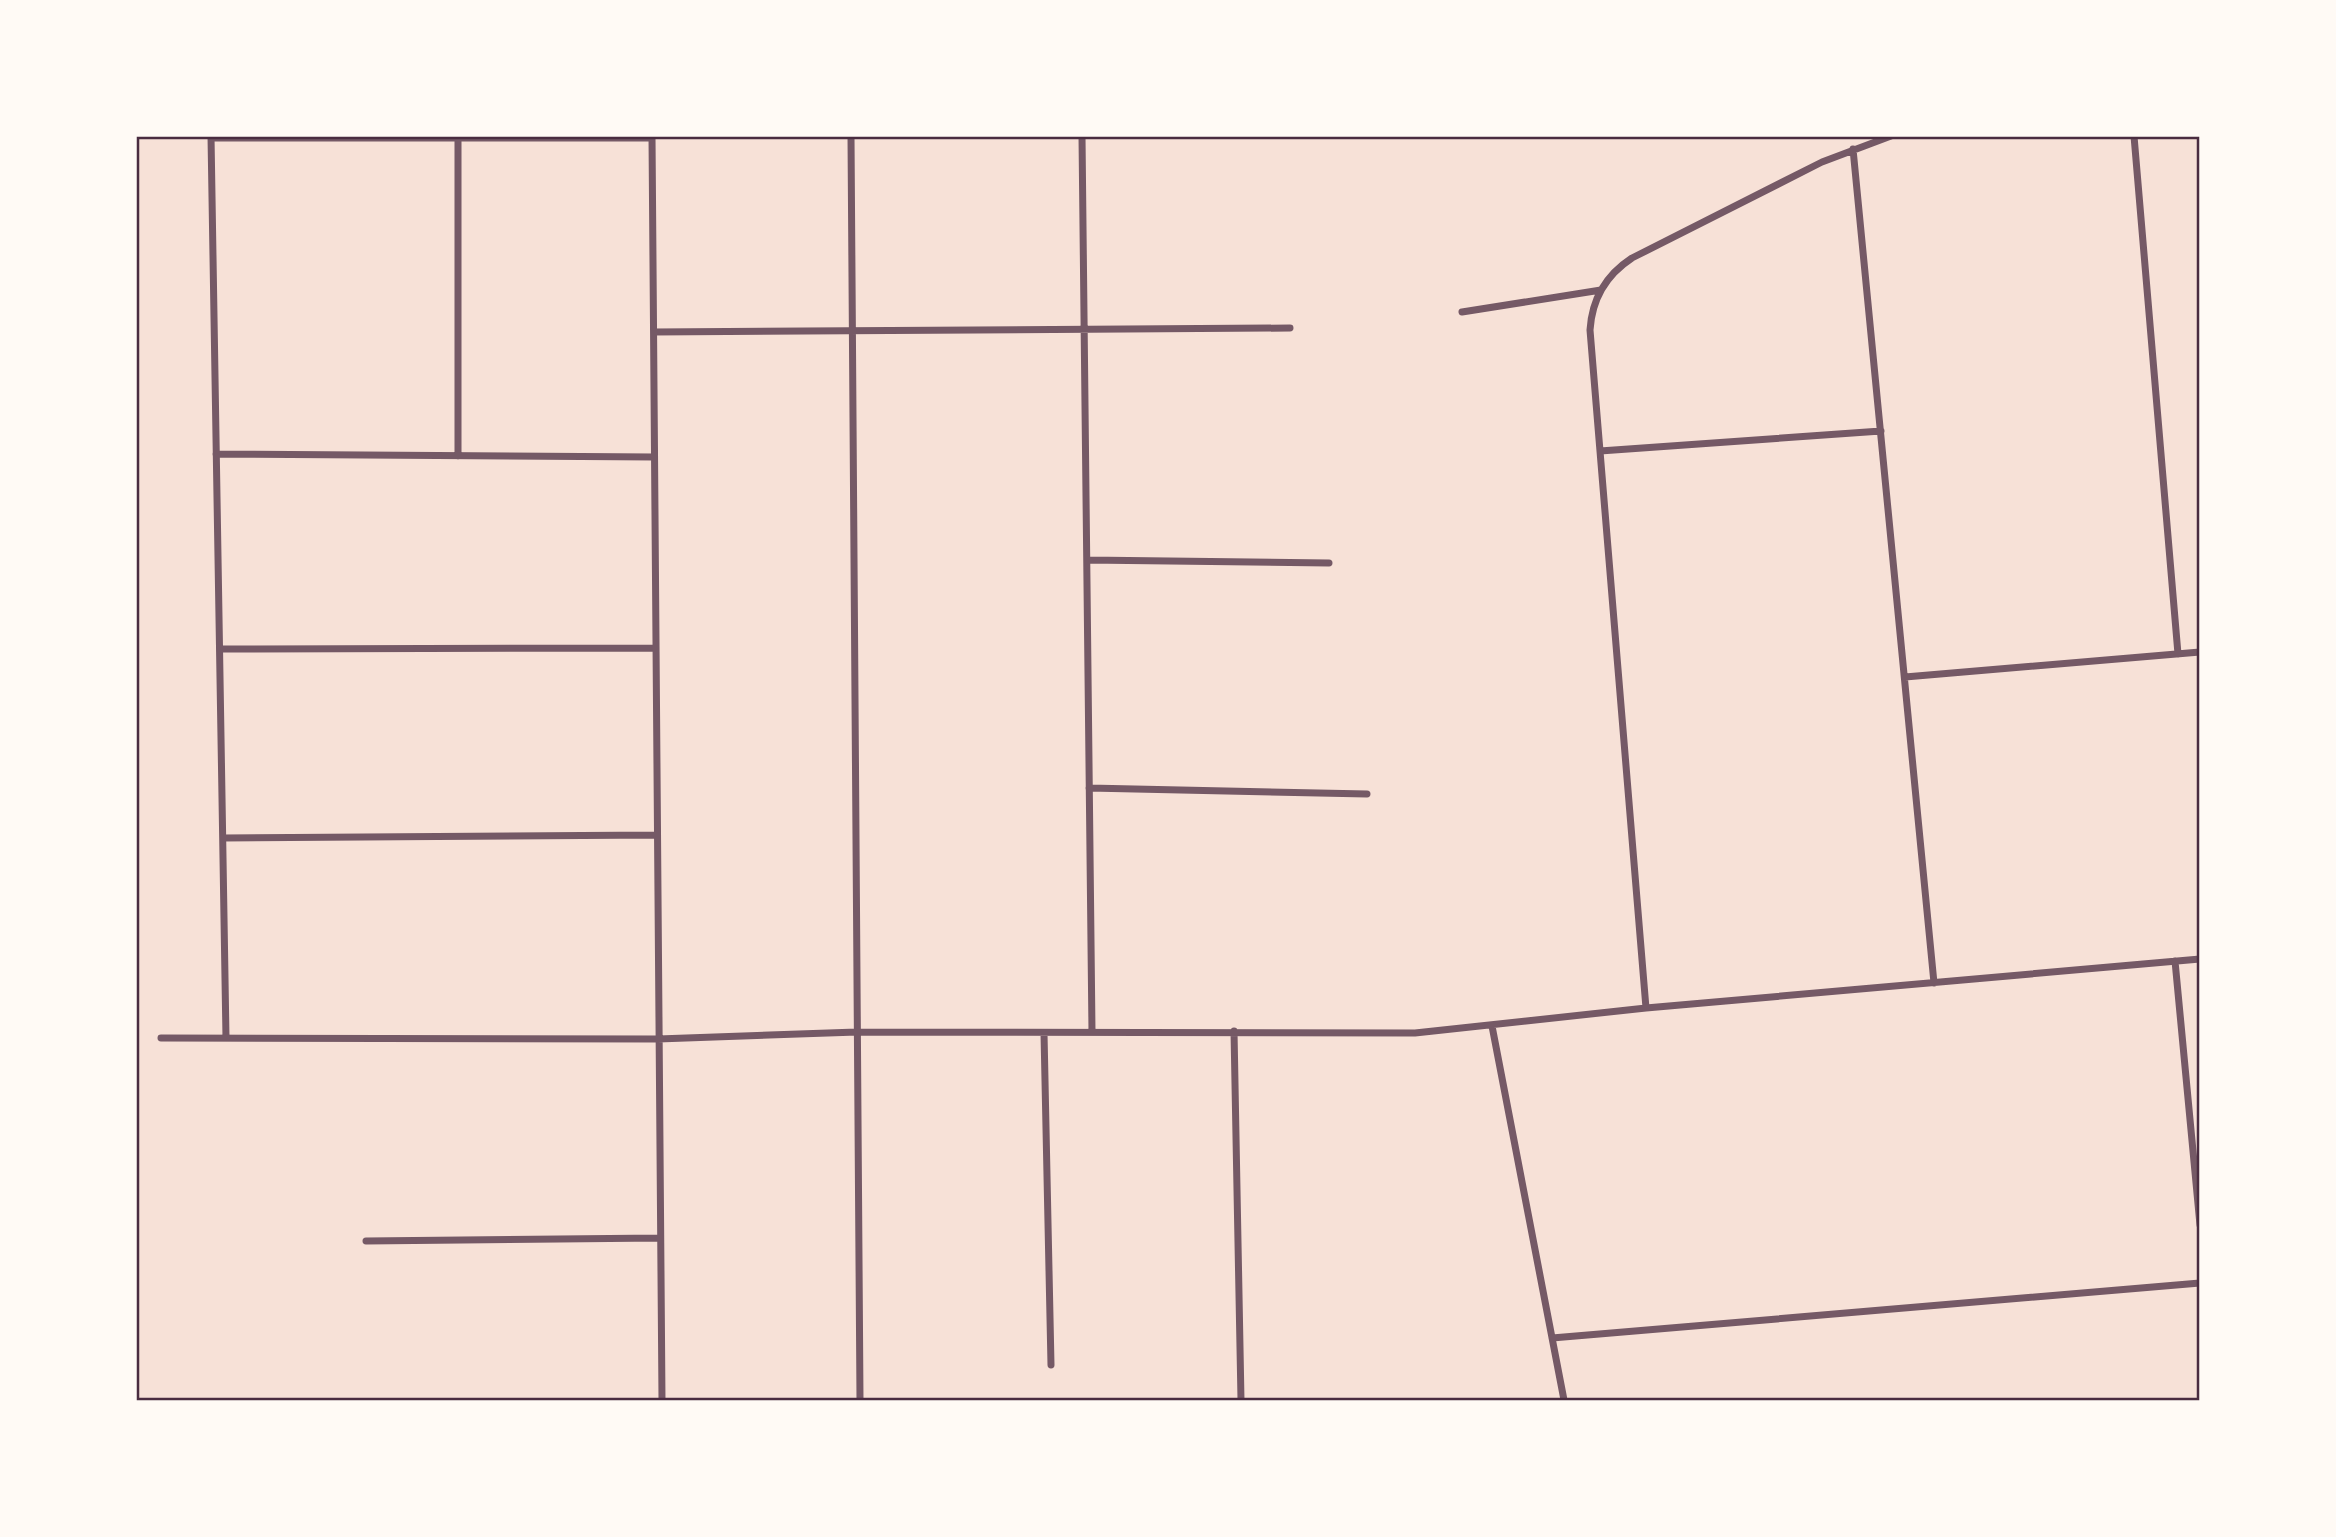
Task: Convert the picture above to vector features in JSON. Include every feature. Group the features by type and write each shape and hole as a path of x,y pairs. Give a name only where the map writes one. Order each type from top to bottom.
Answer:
{"street":[{"path":"851,136 860,1401"},
{"path":"1082,136 1092,1032"},
{"path":"1646,1008 1590,330 1593,309 1601,290 1614,272 1632,258 1822,162 1891,136"},
{"path":"2134,136 2178,654"},
{"path":"226,1038 211,137 652,137 662,1401"},
{"path":"458,138 458,456"},
{"path":"1853,149 1934,983"},
{"path":"1462,312 1601,290"},
{"path":"654,332 1290,328"},
{"path":"1600,451 1881,431"},
{"path":"216,454 654,457"},
{"path":"1087,560 1329,563"},
{"path":"220,649 656,649"},
{"path":"1905,677 2200,652"},
{"path":"1089,788 1367,794"},
{"path":"223,838 657,835"},
{"path":"161,1038 658,1039 857,1032 1234,1031 1377,1034 1492,1026 1646,1008 2200,959"},
{"path":"2175,961 2200,1225"},
{"path":"1492,1026 1564,1401"},
{"path":"1234,1031 1241,1401"},
{"path":"1044,1033 1051,1365"},
{"path":"366,1241 660,1238"},
{"path":"1552,1338 2200,1283"}]}
